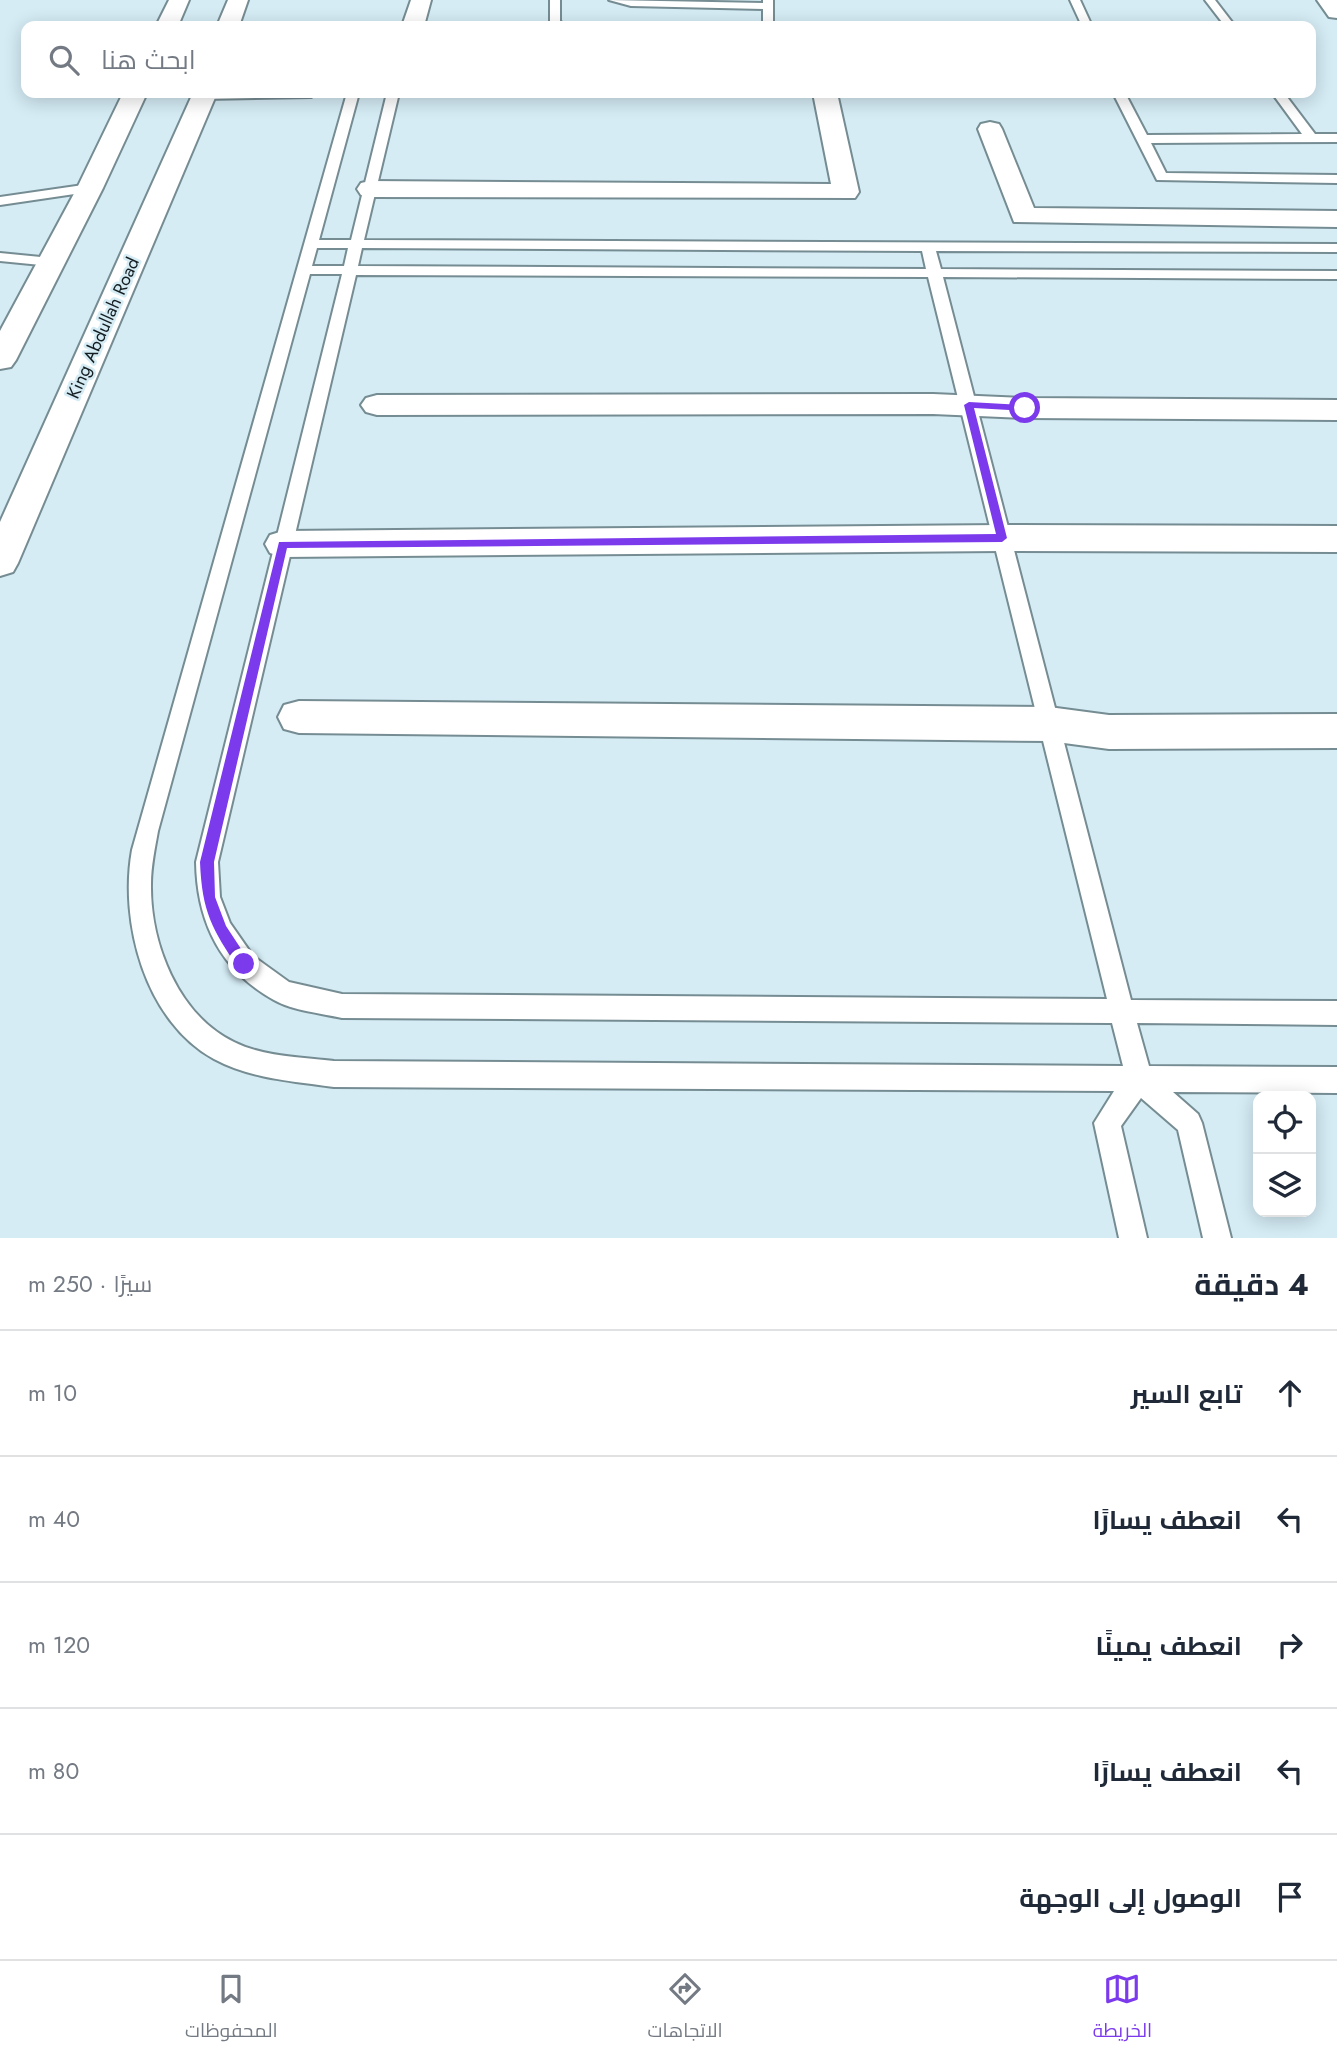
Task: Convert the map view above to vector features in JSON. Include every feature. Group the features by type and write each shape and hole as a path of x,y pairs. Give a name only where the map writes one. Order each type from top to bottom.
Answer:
{"street":[{"path":"169,21 179,0"},
{"path":"1327,0 1337,12"},
{"path":"0,360 90,188 133,98"},
{"name":"King Abdullah Road","path":"0,563 203,98"},
{"path":"370,189 846,192 826,98"},
{"path":"990,129 1024,216 1337,219"},
{"path":"377,405 969,405 1025,408 1337,410"},
{"path":"283,544 1002,538 1337,539"},
{"path":"299,717 1049,724 1109,732 1337,731"}],"lane":[{"path":"555,0 555,21"},
{"path":"614,0 631,4 768,3 768,21"},
{"path":"1075,0 1085,21"},
{"path":"1210,0 1226,21"},
{"path":"352,98 147,831 139,885 147,946 166,996 211,1043 253,1062 334,1074 1337,1080"},
{"path":"392,98 207,862 208,897 220,929 244,964 283,992 342,1006 1337,1013"},
{"path":"1121,98 1162,177 1337,178"},
{"path":"1282,98 1311,138"},
{"path":"1141,139 1337,138"},
{"path":"0,201 90,188"},
{"path":"311,244 1337,248"},
{"path":"928,247 1139,1079 1189,1123 1217,1238"},
{"path":"0,257 51,262"},
{"path":"304,270 1337,275"},
{"path":"1133,1238 1108,1123 1139,1079"}],"route":[{"path":"244,964 220,929 208,897 207,862 283,544 1002,538 969,405 1025,408"}]}
